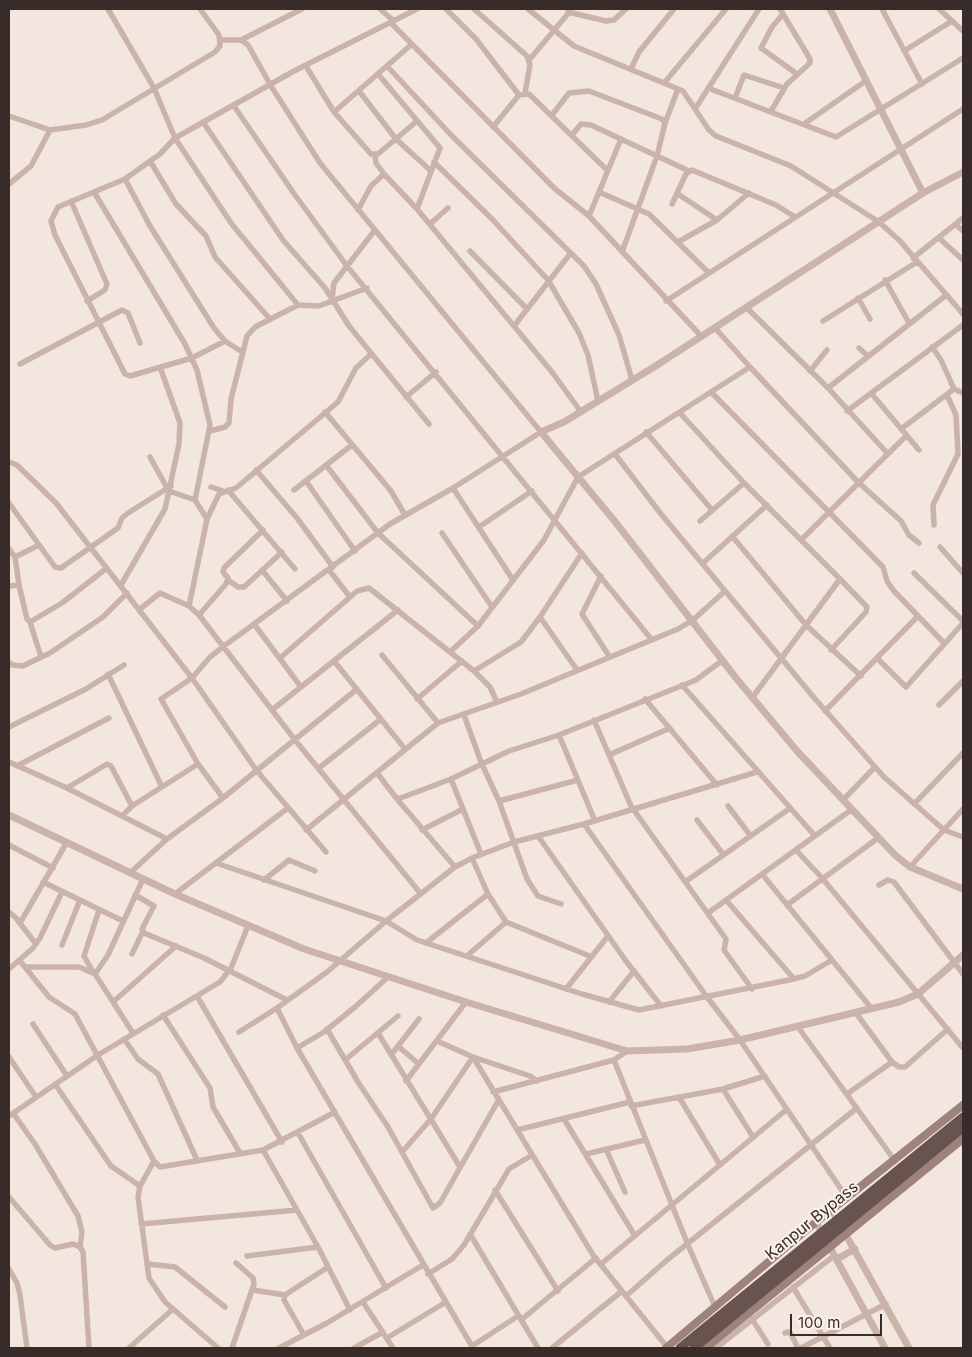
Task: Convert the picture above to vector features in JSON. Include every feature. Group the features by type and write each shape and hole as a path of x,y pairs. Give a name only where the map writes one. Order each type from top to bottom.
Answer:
{"highway":[{"name":"Kanpur Bypass","path":"680,1348 963,1118"},
{"name":"Kanpur Bypass","path":"694,1348 963,1128"}],"main road":[{"path":"667,1348 816,1222 963,1105"},
{"path":"706,1348 963,1139"}],"street":[{"path":"108,9 154,88 175,138 231,223 298,305"},
{"path":"9,116 50,130 86,125 102,120 215,52 220,46 220,40 200,9"},
{"path":"220,40 241,40 302,9"},
{"path":"380,9 554,188 589,216 702,337"},
{"path":"225,341 192,358 130,376 125,374 55,235 51,221 58,207 125,178 150,161 175,138 306,66 417,9"},
{"path":"446,9 476,39 522,94 533,96 607,170"},
{"path":"474,9 528,56 530,65 522,94 494,127"},
{"path":"528,9 574,46 683,91 709,130 716,136 791,166 879,222 963,314"},
{"path":"529,60 570,10 606,22 614,20 626,9"},
{"path":"630,68 639,52 674,9"},
{"path":"664,83 726,9"},
{"path":"695,109 759,9"},
{"path":"830,9 882,109 923,194"},
{"path":"882,9 922,84"},
{"path":"939,9 963,30"},
{"path":"771,111 784,88 797,74 807,68 810,58 782,11 761,48 797,74"},
{"path":"904,51 952,21"},
{"path":"241,40 248,45 271,86 320,163 578,477 693,620 752,698 851,810 910,867 963,889"},
{"path":"334,112 412,44"},
{"path":"708,88 836,137 963,58"},
{"path":"306,66 334,112 371,154 375,155"},
{"path":"387,66 452,136 584,266 596,284 619,335 632,380"},
{"path":"378,74 440,148 417,209"},
{"path":"735,98 744,75 784,88"},
{"path":"804,124 867,80"},
{"path":"622,252 657,156 665,122 678,89"},
{"path":"359,90 396,140 431,171"},
{"path":"552,115 569,93 589,91 662,119 665,122"},
{"path":"234,106 295,195 347,266 436,372 652,640"},
{"path":"666,300 963,109"},
{"path":"375,155 396,140 417,121"},
{"path":"204,122 266,217 332,299 371,354 429,424"},
{"path":"572,135 585,123 689,171 696,171 776,205 795,217"},
{"path":"9,184 31,166 50,130"},
{"path":"589,216 621,139"},
{"path":"375,155 376,162 384,174 430,224 514,326 581,412"},
{"path":"150,161 176,204 206,236 216,257 270,319"},
{"path":"434,162 492,219 548,280 580,333 588,355 598,401"},
{"path":"672,204 689,171"},
{"path":"223,798 198,764 161,699 192,678 210,657 405,515 453,488 541,432 581,412 702,337 923,194 963,172"},
{"path":"358,210 371,186 384,174"},
{"path":"125,178 150,226 214,328 225,341 242,352"},
{"path":"94,192 192,358 201,383 210,431 195,500"},
{"path":"599,192 649,214 709,273"},
{"path":"678,242 716,220 749,193"},
{"path":"678,194 716,220"},
{"path":"71,201 107,284 104,290 87,301"},
{"path":"430,224 448,208"},
{"path":"823,321 915,260 963,218"},
{"path":"956,225 963,231"},
{"path":"332,299 334,284 375,230"},
{"path":"939,238 963,260"},
{"path":"470,251 526,308"},
{"path":"514,326 526,308 570,254"},
{"path":"885,280 909,324"},
{"path":"210,431 229,423 231,399 242,352 247,336 255,327 298,305 319,306 332,299 367,288"},
{"path":"828,388 945,296"},
{"path":"858,298 870,320"},
{"path":"747,308 828,388 888,454"},
{"path":"20,364 122,310 125,311 140,343"},
{"path":"847,411 963,325"},
{"path":"715,328 858,482 901,521 909,535 919,543"},
{"path":"859,348 868,356"},
{"path":"932,348 938,356 954,389 963,392"},
{"path":"810,371 827,350"},
{"path":"211,487 226,490 236,488 338,402 356,368 371,354"},
{"path":"121,585 161,518 181,431 160,367"},
{"path":"450,652 478,626 544,540 578,477 750,367"},
{"path":"406,396 436,372"},
{"path":"901,430 954,389"},
{"path":"712,393 883,567 889,585 944,643"},
{"path":"871,393 919,450"},
{"path":"934,525 933,505 961,456 956,415 946,395"},
{"path":"325,412 391,491 405,515"},
{"path":"680,413 744,483 867,607 832,650"},
{"path":"646,432 712,510"},
{"path":"802,540 906,436"},
{"path":"294,490 352,445"},
{"path":"615,454 661,514 825,712 875,767 914,804 944,830 963,837"},
{"path":"150,457 169,488 195,500 207,519"},
{"path":"9,462 17,465 45,491 121,585 192,678 257,772 326,852"},
{"path":"326,465 378,533 478,626"},
{"path":"256,470 297,518 350,597"},
{"path":"306,481 355,551"},
{"path":"700,521 744,483"},
{"path":"9,503 58,568 91,549 118,528 122,518 169,488"},
{"path":"453,488 514,580"},
{"path":"189,606 207,519 214,502 226,490"},
{"path":"226,490 282,552 294,569"},
{"path":"479,527 532,491"},
{"path":"703,563 767,505"},
{"path":"262,530 224,568 223,572 228,580 241,588 282,552"},
{"path":"442,533 492,607"},
{"path":"732,536 806,625 860,676"},
{"path":"15,557 39,545"},
{"path":"940,547 963,574"},
{"path":"9,549 15,557 27,619 30,622 41,658"},
{"path":"474,671 521,642 540,617 582,553"},
{"path":"30,622 62,603 107,568"},
{"path":"262,570 287,601"},
{"path":"878,659 906,687 963,622 914,573"},
{"path":"601,576 582,614 610,656"},
{"path":"752,698 840,579"},
{"path":"200,615 228,580"},
{"path":"9,586 19,585"},
{"path":"280,658 357,591 369,588 474,671 490,687 497,702"},
{"path":"306,830 438,723 521,694 652,640 693,620 725,591"},
{"path":"9,662 12,665 23,666 65,644 103,617 127,593"},
{"path":"140,610 160,593 189,606 200,615 294,740 421,894"},
{"path":"272,710 398,610"},
{"path":"825,712 918,616"},
{"path":"540,617 577,670"},
{"path":"254,624 301,687"},
{"path":"382,655 438,723"},
{"path":"397,799 450,779 481,762 559,735 696,680 723,660"},
{"path":"334,661 405,749"},
{"path":"417,699 462,662"},
{"path":"9,727 86,689 124,666"},
{"path":"108,674 162,787"},
{"path":"939,704 963,681"},
{"path":"682,685 788,809 815,836"},
{"path":"131,872 168,839 257,772 357,690"},
{"path":"646,699 717,784"},
{"path":"464,715 481,762 499,800 527,879 538,896 561,904"},
{"path":"17,766 109,718"},
{"path":"319,768 381,719"},
{"path":"594,720 633,809 726,939 724,950 752,989"},
{"path":"609,755 670,728"},
{"path":"559,735 595,821"},
{"path":"914,804 963,753"},
{"path":"9,762 67,788 168,839"},
{"path":"67,788 107,764 111,766 132,806"},
{"path":"122,816 132,806 198,764"},
{"path":"843,800 875,767"},
{"path":"239,1032 288,1000 340,961 455,867 472,858 514,842 595,821 757,772"},
{"path":"377,773 422,830 455,867"},
{"path":"450,779 481,854"},
{"path":"499,800 578,780"},
{"path":"728,806 750,835"},
{"path":"175,894 288,808"},
{"path":"422,830 463,809"},
{"path":"685,882 788,809"},
{"path":"910,867 963,809"},
{"path":"708,913 851,810"},
{"path":"9,815 175,894 248,926 388,977 626,1051 687,1048 740,1040 899,1002 918,994 963,955"},
{"path":"697,820 723,854"},
{"path":"584,824 706,998 740,1040 809,1144 848,1198"},
{"path":"538,836 634,972 661,1006"},
{"path":"787,905 878,838"},
{"path":"20,923 67,842"},
{"path":"9,845 53,868"},
{"path":"796,850 822,878 963,1048"},
{"path":"472,858 488,894 506,922 592,957"},
{"path":"264,880 289,860 315,871"},
{"path":"216,863 386,922 426,943 468,955 566,989 639,1010 752,989 794,979 805,976 832,960"},
{"path":"762,874 872,1009"},
{"path":"95,974 108,955 143,879"},
{"path":"879,885 888,880 894,882 963,974"},
{"path":"44,882 123,921"},
{"path":"9,969 20,961 36,944 62,892"},
{"path":"426,943 488,894"},
{"path":"132,954 154,906 135,895"},
{"path":"62,945 80,900"},
{"path":"726,900 794,979"},
{"path":"100,910 84,956 133,1033"},
{"path":"9,912 36,944"},
{"path":"468,955 506,922"},
{"path":"80,1247 82,1232 78,1216 35,1144 11,1115 98,1055 220,982 229,972 248,926"},
{"path":"142,931 288,1000"},
{"path":"566,989 608,936"},
{"path":"112,1002 176,946"},
{"path":"20,961 49,997 75,1014 154,1161 163,1167 263,1150 282,1142 335,1112"},
{"path":"26,967 79,966 95,974"},
{"path":"609,1002 634,972"},
{"path":"297,1048 327,1029 388,977"},
{"path":"197,996 282,1142"},
{"path":"406,1081 466,1002"},
{"path":"277,1008 297,1048 428,1274 473,1347 520,1318 558,1290 596,1258"},
{"path":"856,1013 892,1062 899,1067 905,1067 948,1029"},
{"path":"162,1015 210,1088 213,1107 240,1153"},
{"path":"345,1060 398,1016"},
{"path":"391,1055 419,1019"},
{"path":"33,1024 67,1076"},
{"path":"798,1027 895,1161"},
{"path":"327,1029 434,1208 440,1203 498,1101"},
{"path":"378,1033 460,1167"},
{"path":"124,1039 138,1059 158,1074 197,1160"},
{"path":"437,1041 472,1057 530,1076 537,1081"},
{"path":"399,1047 419,1064"},
{"path":"492,1092 614,1060 626,1051"},
{"path":"9,1057 36,1097"},
{"path":"472,1057 596,1258 667,1348"},
{"path":"402,1152 432,1119 472,1057"},
{"path":"614,1060 630,1104 715,1307"},
{"path":"847,1094 892,1062"},
{"path":"517,1130 630,1104 723,1089 765,1076"},
{"path":"55,1084 111,1166 140,1186"},
{"path":"723,1089 753,1137"},
{"path":"679,1097 720,1165"},
{"path":"552,1348 688,1245 809,1144 857,1108"},
{"path":"601,1264 786,1110"},
{"path":"564,1119 635,1236"},
{"path":"298,1133 386,1288"},
{"path":"586,1154 645,1140"},
{"path":"606,1149 625,1192"},
{"path":"263,1150 318,1247 350,1310"},
{"path":"428,1274 452,1259 470,1234 509,1169 532,1155"},
{"path":"154,1161 140,1186 138,1197 149,1278 154,1287 173,1309 218,1348"},
{"path":"496,1190 558,1290"},
{"path":"10,1201 50,1245 55,1248 73,1244 80,1247 84,1252 89,1348"},
{"path":"141,1224 297,1210"},
{"path":"832,1210 910,1348"},
{"path":"816,1222 885,1348"},
{"path":"470,1234 538,1348"},
{"path":"247,1256 318,1247"},
{"path":"716,1348 793,1287 836,1257 855,1249"},
{"path":"232,1348 253,1290 253,1278 236,1263"},
{"path":"147,1264 175,1266 224,1307"},
{"path":"279,1348 350,1310 423,1265"},
{"path":"253,1290 285,1295 328,1267"},
{"path":"9,1271 17,1283 20,1295 26,1348"},
{"path":"793,1287 830,1348"},
{"path":"285,1295 284,1300 304,1335"},
{"path":"363,1302 393,1348"},
{"path":"386,1338 446,1302"},
{"path":"786,1331 800,1348 886,1304"},
{"path":"129,1348 173,1309"},
{"path":"752,1320 768,1344"},
{"path":"354,1348 383,1332"}]}
